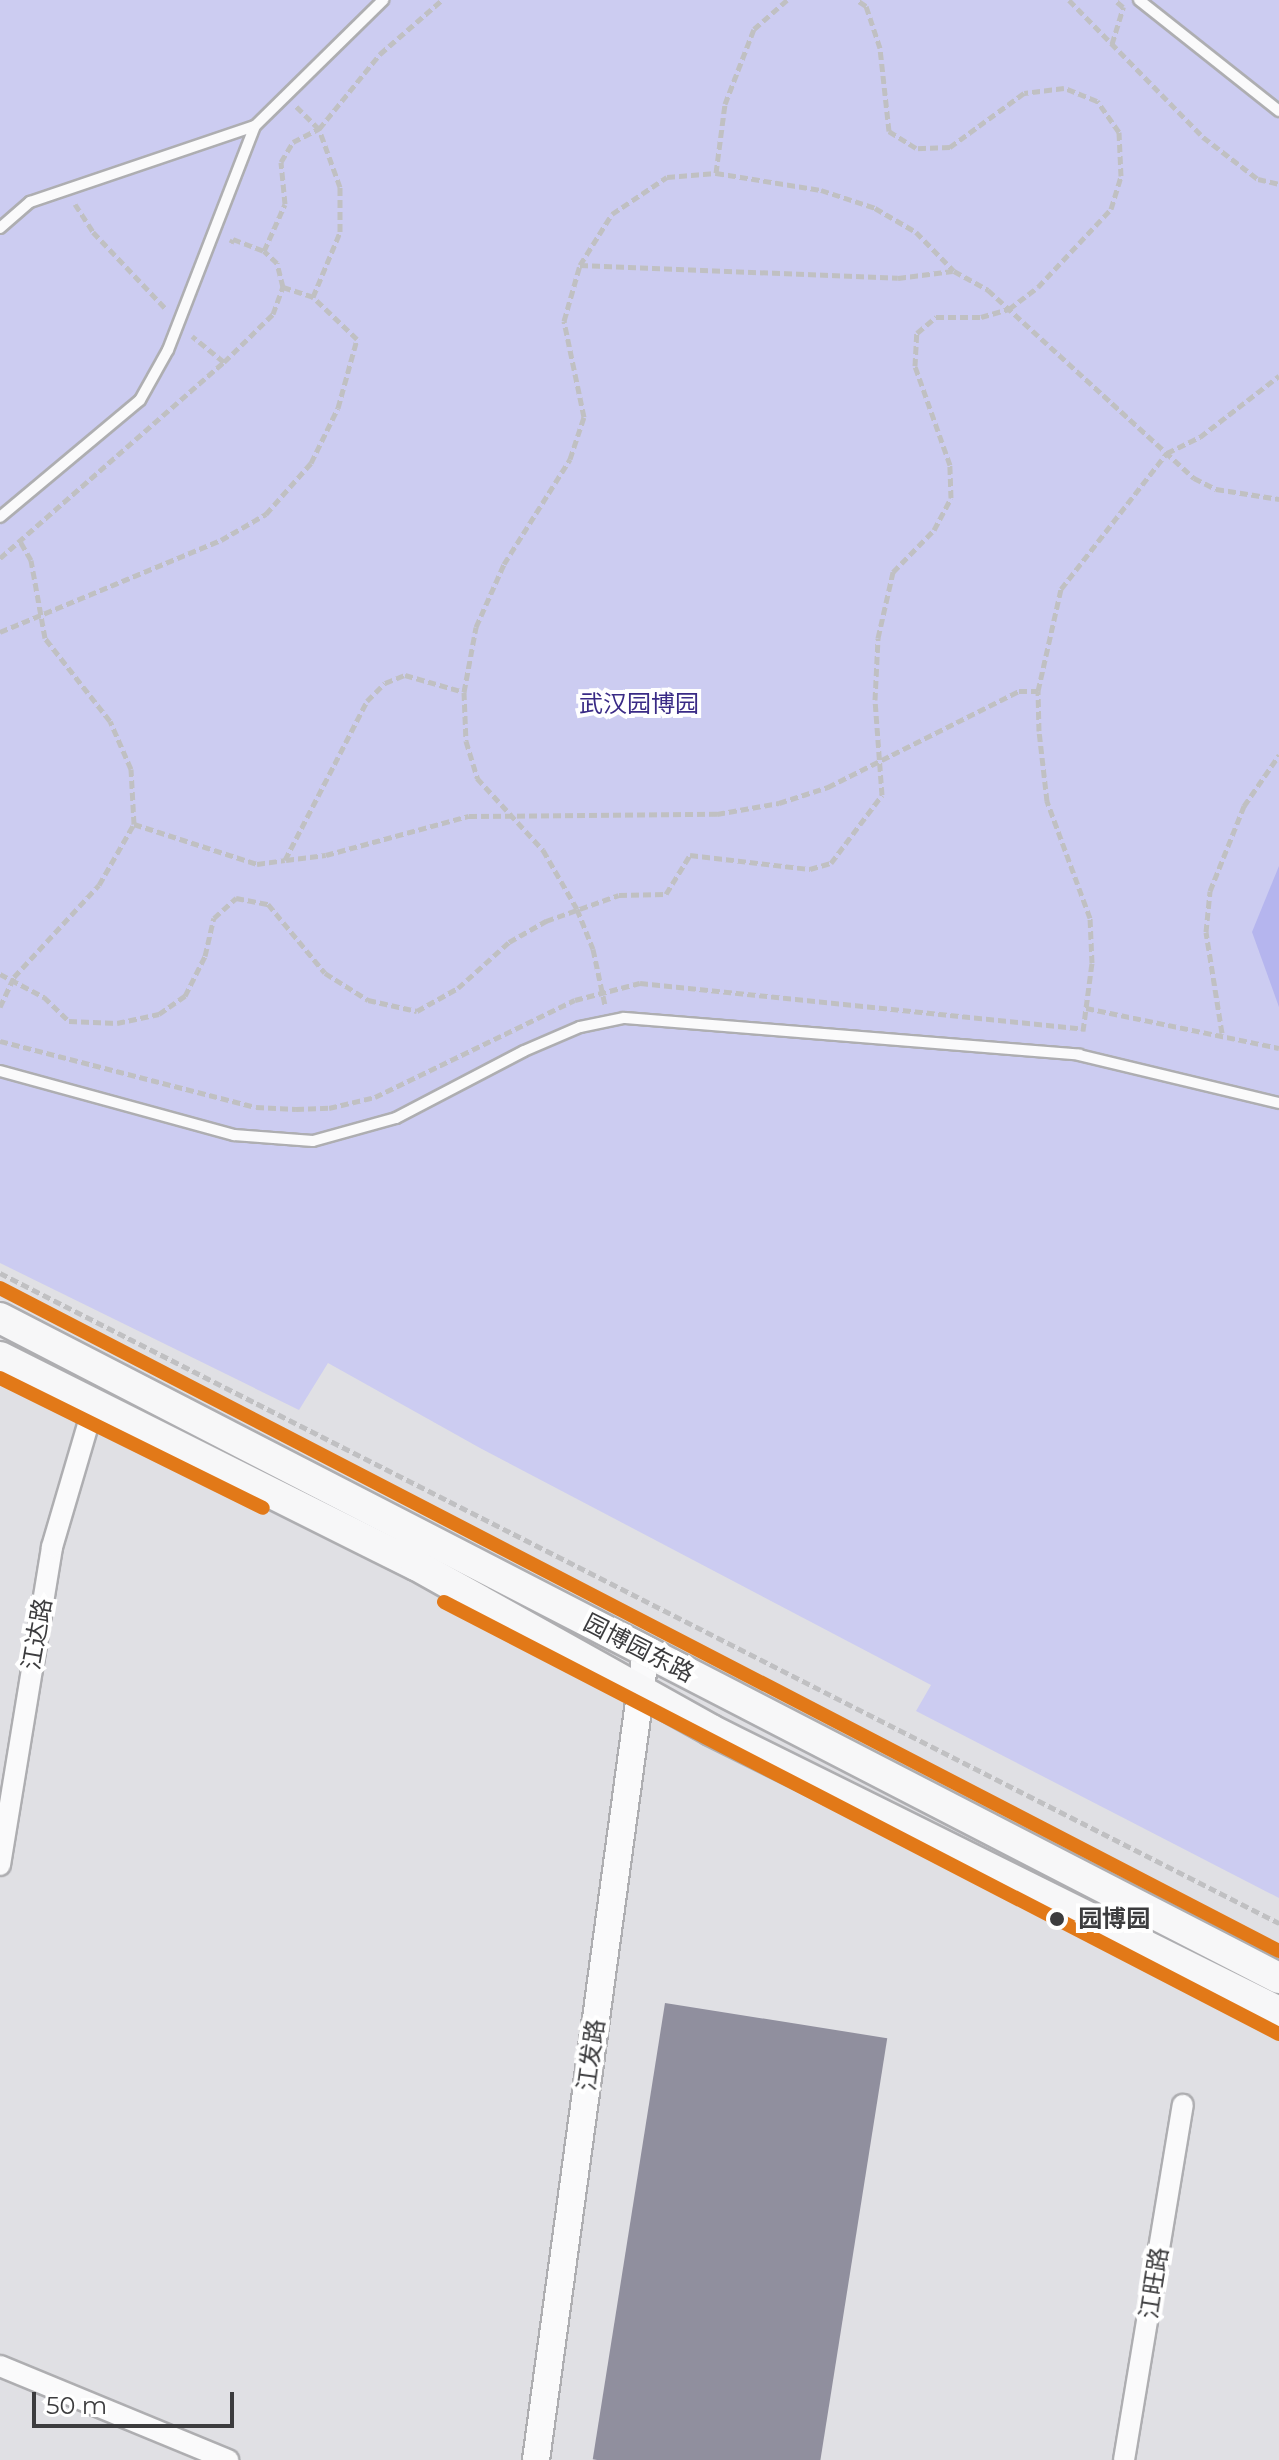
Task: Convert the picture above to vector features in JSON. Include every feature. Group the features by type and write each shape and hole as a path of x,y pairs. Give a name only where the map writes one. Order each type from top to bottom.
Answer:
{"main road":[{"name":"园博园东路","path":"0,1318 1279,1978"},
{"name":"园博园东路","path":"0,1357 93,1408 416,1565 640,1690 1279,2012"}],"street":[{"name":"江达路","path":"0,1865 52,1547 93,1408"},
{"name":"江发路","path":"536,2460 646,1651"},
{"name":"江旺路","path":"1124,2460 1183,2105"},
{"path":"0,2366 228,2460"}],"lane":[{"path":"0,517 140,400 177,326 255,126 383,0"},
{"path":"1139,0 1279,111"},
{"path":"0,228 30,202 255,126"},
{"path":"0,1071 234,1135 313,1141 396,1118 524,1051 580,1027 607,1022 729,1023 1079,1055 1279,1103"}],"path":[{"path":"264,251 285,204 281,162 293,142 319,129 380,54 442,0"},
{"path":"716,173 725,104 754,29 787,0"},
{"path":"0,974 14,977 69,1021 117,1023 159,1014 185,996 205,956 214,918 236,898 268,904 335,980 368,1000 417,1011 458,988 509,942 577,909 619,895 666,894 690,855 810,869 831,863 882,795 875,700 878,638 893,572 934,530 951,498 950,465 915,366 917,333 936,317 981,317 1009,309 1078,248 1111,209 1121,176 1119,132 1097,101 1064,88 1024,93 950,147 916,148 889,131 880,48 866,6 857,0"},
{"path":"1069,0 1203,137 1258,179 1279,184"},
{"path":"1112,44 1123,7 1115,0"},
{"path":"285,95 319,129 340,187 340,232 313,297"},
{"path":"607,1022 593,949 577,909 543,850 477,778 466,741 464,692 476,627 504,564 570,459 584,417 564,321 580,265 612,214 641,191 667,177 716,173 821,190 875,208 916,232 954,271 1009,309 1194,478 1216,489 1279,499"},
{"path":"66,190 93,232 177,326 224,362"},
{"path":"0,558 224,362 273,314 283,287 277,263 264,251 233,239 227,253"},
{"path":"580,265 898,278 954,271"},
{"path":"0,632 39,612 221,540 266,514 311,463 338,408 357,339 313,297 283,287"},
{"path":"191,335 197,322"},
{"path":"1084,1029 1090,918 1047,801 1038,691 1061,589 1167,453 1200,437 1279,376"},
{"path":"0,1007 14,977 99,885 134,824 131,769 110,721 45,638 31,560 20,541"},
{"path":"285,860 367,701 385,683 405,675 464,692"},
{"path":"134,824 257,864 326,855 469,816 511,813 717,814 828,787 1019,691 1038,691"},
{"path":"1222,1033 1206,932 1210,891 1244,806 1279,755"},
{"path":"1086,1008 1222,1033 1279,1048"},
{"path":"0,1273 1279,1923"}],"green space":[{"name":"武汉园博园","path":"0,0 1279,0 1279,1898 916,1711 931,1685 480,1448 328,1363 299,1410 0,1263"}],"shaded area":[{"path":"1279,866 1279,1007 1252,932"}],"building":[{"path":"665,2003 887,2038 820,2460 593,2459"}],"transit line":[{"path":"0,1288 1279,1951"},
{"path":"0,1378 263,1508"},
{"path":"444,1602 1279,2034"}],"place":[{"name":"园博园","path":"1057,1919"}]}
